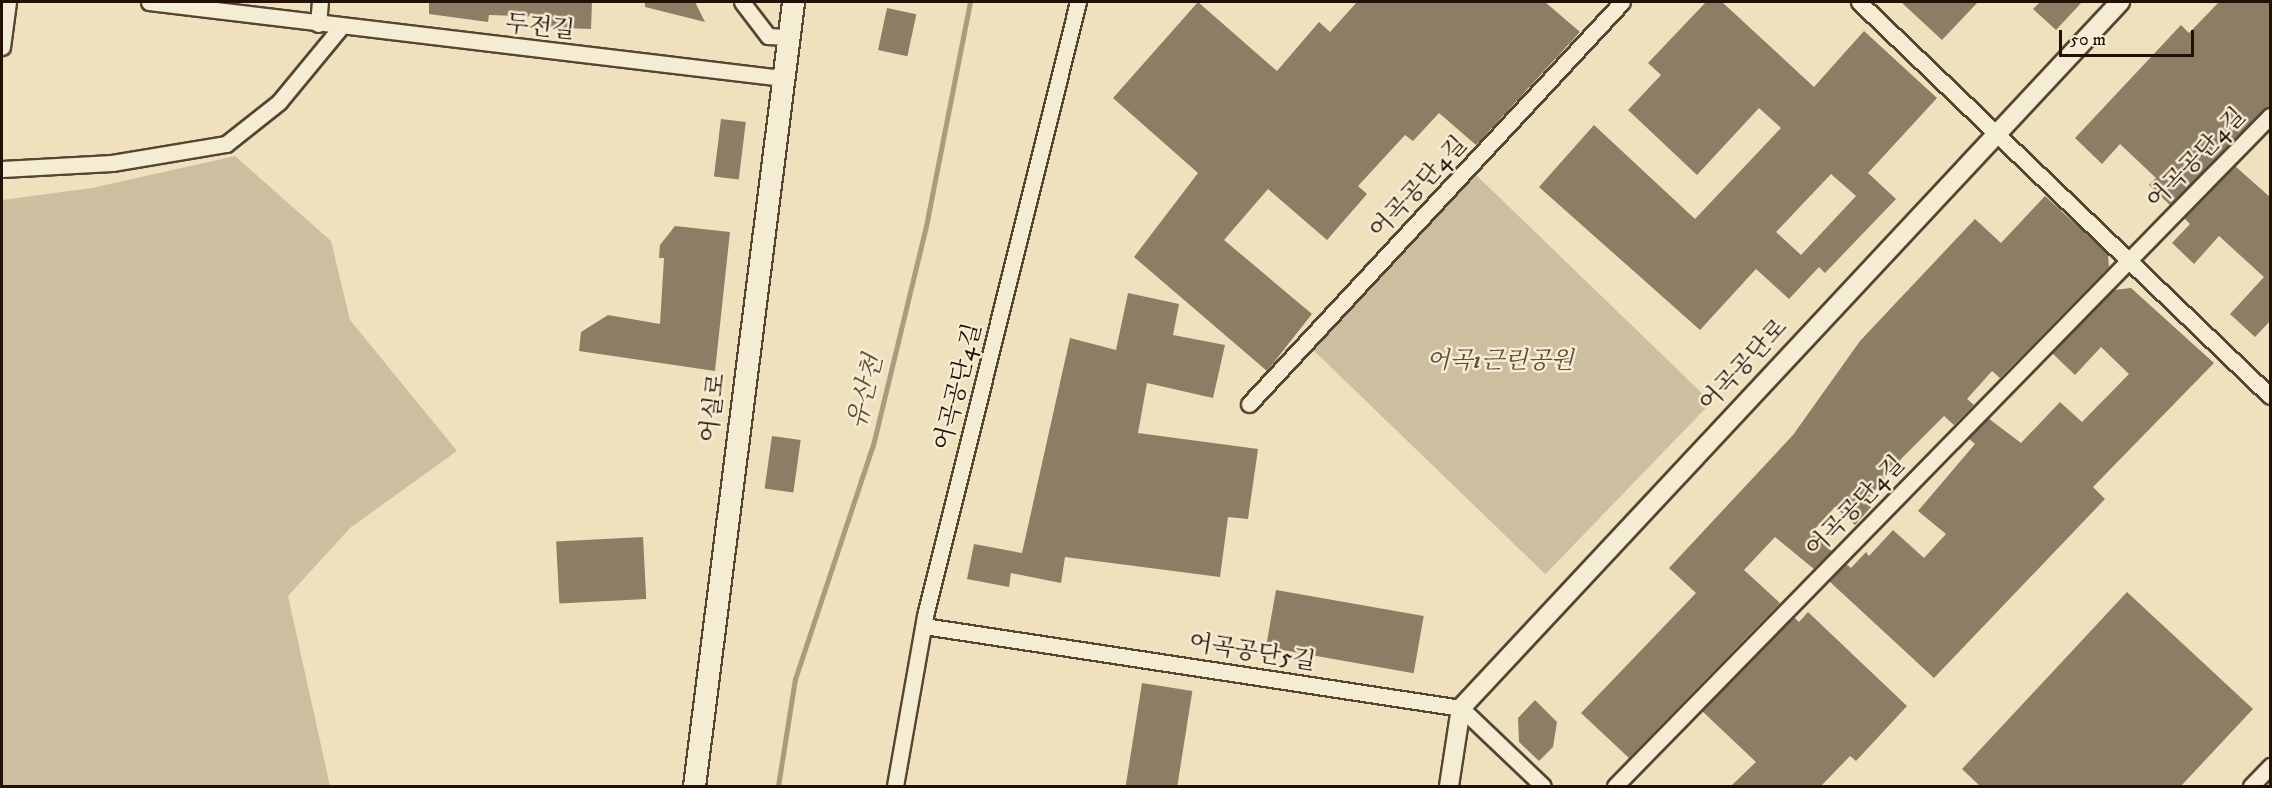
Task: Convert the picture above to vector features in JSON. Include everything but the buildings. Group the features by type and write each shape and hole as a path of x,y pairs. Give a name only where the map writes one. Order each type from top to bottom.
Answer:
{"main road":[{"name":"어실로","path":"694,786 793,2"}],"street":[{"path":"2,47 8,2"},
{"name":"두전길","path":"149,2 218,7 340,28 783,78"},
{"path":"318,24 320,2"},
{"name":"어곡공단4길","path":"895,786 924,626 1078,2"},
{"name":"어곡공단4길","path":"1249,404 1622,2"},
{"path":"1859,2 1995,129 2271,396"},
{"name":"어곡공단로","path":"1461,708 1995,129 2120,2"},
{"path":"745,3 768,36 788,37"},
{"path":"2,169 112,163 226,144 279,102 340,28"},
{"name":"어곡공단4길","path":"1615,786 2271,116"},
{"name":"어곡공단5길","path":"924,626 1461,708"},
{"path":"1449,786 1461,708"},
{"path":"1461,708 1543,786"},
{"path":"2251,786 2271,766"}],"green space":[{"path":"235,156 331,241 350,320 457,451 350,528 288,596 330,786 2,786 2,200 92,188"},
{"name":"어곡1근린공원","path":"1474,173 1711,402 1545,574 1308,345"}],"waterway":[{"name":"유산천","path":"778,786 795,679 873,445 926,226 970,2"}]}
